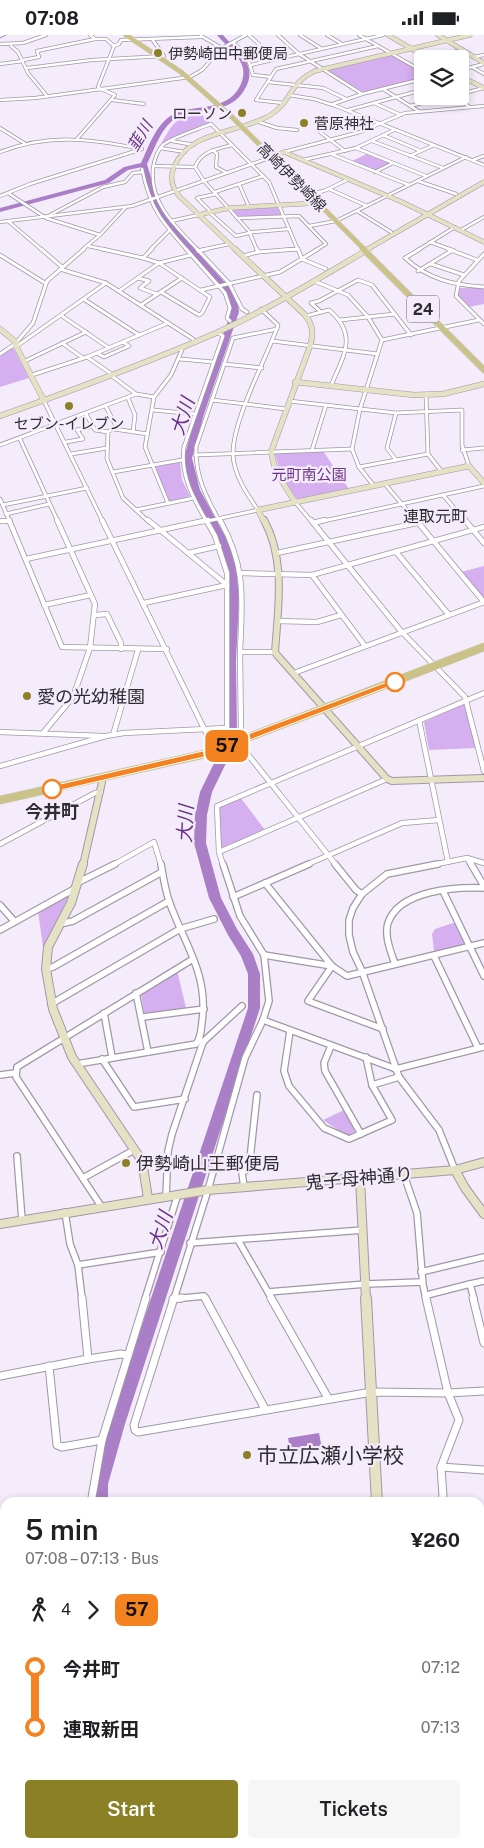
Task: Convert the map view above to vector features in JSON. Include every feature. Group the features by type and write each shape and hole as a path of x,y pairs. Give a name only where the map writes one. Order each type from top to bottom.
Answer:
{"main road":[{"name":"高崎伊勢崎線","path":"126,35 188,78 241,126 365,249"},
{"name":"24","path":"365,249 484,370"},
{"path":"0,800 182,761 240,741 484,647"}],"street":[{"path":"0,44 11,46 29,43 46,35"},
{"path":"90,35 95,39"},
{"path":"0,100 188,78 202,70 222,48 247,35 275,59"},
{"path":"278,35 299,54 362,93"},
{"path":"300,35 322,49"},
{"path":"327,35 342,44"},
{"path":"359,35 414,66"},
{"path":"251,65 383,35"},
{"path":"388,35 414,51"},
{"path":"438,35 462,50"},
{"path":"470,35 323,69 302,77 274,113 220,133 185,151 173,167 171,179 175,191 306,316 314,329 310,346 295,382 271,452 276,472 295,503 349,565 402,633 467,700 484,771"},
{"path":"100,89 98,87 101,75 114,45 118,44 121,40 200,36 222,48"},
{"path":"37,51 95,39 106,39 114,45"},
{"path":"27,68 90,60 159,57 164,55 152,39"},
{"path":"0,64 39,57 37,51 29,43"},
{"path":"232,43 247,56 253,75 271,77"},
{"path":"11,46 16,49 31,77 36,79 47,96"},
{"path":"283,103 256,100 276,69 378,46"},
{"path":"469,54 484,63"},
{"path":"474,57 484,55"},
{"path":"471,67 484,63"},
{"path":"471,67 484,74"},
{"path":"469,80 484,88"},
{"path":"334,104 362,93 414,81"},
{"path":"268,82 323,88 346,99"},
{"path":"469,91 484,88"},
{"path":"77,139 115,95 100,89"},
{"path":"383,89 420,112"},
{"path":"348,110 414,92"},
{"path":"289,95 334,104 379,125 484,165"},
{"path":"112,100 144,104"},
{"path":"373,103 401,115"},
{"path":"410,106 414,105"},
{"path":"0,222 127,207 284,153 360,132 401,115 484,106"},
{"path":"345,151 320,132 323,128 345,120 372,127"},
{"path":"256,121 277,128 298,130"},
{"path":"247,312 242,309 228,283 171,221 160,205 152,179 154,161 160,148 171,141 211,124 269,182 302,259 326,269"},
{"path":"0,128 24,143"},
{"path":"303,161 356,148 395,130"},
{"path":"384,135 422,151"},
{"path":"0,152 24,143 77,139 102,141 142,149 30,184 0,196"},
{"path":"171,141 194,145"},
{"path":"372,141 443,168"},
{"path":"195,167 200,157 213,150 232,145"},
{"path":"410,156 434,145"},
{"path":"160,148 185,151"},
{"path":"356,148 426,176"},
{"path":"213,150 217,154 216,167 227,173"},
{"path":"284,153 388,196 484,242"},
{"path":"331,154 409,185"},
{"path":"472,160 484,156"},
{"path":"310,227 336,221 466,157"},
{"path":"376,172 393,163"},
{"path":"154,166 195,167"},
{"path":"195,167 204,181 250,233 258,252"},
{"path":"0,416 180,348 217,332 228,323 230,310 228,300 220,285 158,217 149,200 142,171 132,173 125,182 103,187 50,216"},
{"path":"263,175 216,193 197,197 236,236 289,229"},
{"path":"310,194 329,189 349,179"},
{"path":"239,318 247,312 314,281 391,232 484,180"},
{"path":"111,375 261,309 326,269 365,249 484,180"},
{"path":"418,181 456,194"},
{"path":"239,184 249,207"},
{"path":"329,189 367,206"},
{"path":"8,193 44,217 100,235"},
{"path":"171,221 229,208 318,203"},
{"path":"17,344 36,319 45,283 100,235 127,207"},
{"path":"357,211 391,232"},
{"path":"201,290 280,271 326,244 299,216 238,218"},
{"path":"461,230 484,217"},
{"path":"8,221 61,268 106,283 193,339"},
{"path":"455,227 405,257 418,271 458,287 484,287"},
{"path":"143,258 170,231"},
{"path":"430,242 478,260"},
{"path":"198,251 229,244"},
{"path":"88,246 158,263 210,297 202,313 199,315 159,293 140,287 149,281 138,278"},
{"path":"243,257 258,252 298,249"},
{"path":"418,271 453,251"},
{"path":"484,254 464,275 458,287 456,297 484,324"},
{"path":"0,255 45,283"},
{"path":"119,291 158,263 191,255"},
{"path":"431,264 464,275"},
{"path":"141,305 182,278"},
{"path":"321,312 311,303 339,291 358,280 372,285 411,335"},
{"path":"314,281 347,294 368,317 382,341 360,409 352,449 359,467 374,486"},
{"path":"0,354 62,316 106,283"},
{"path":"85,300 139,335"},
{"path":"261,309 278,325 236,431 233,453 241,483 268,528 277,553 275,652 387,779 392,781 484,778"},
{"path":"306,316 329,310 340,320 347,336 331,386"},
{"path":"340,320 395,314"},
{"path":"62,316 109,348"},
{"path":"382,341 479,319"},
{"path":"32,375 85,358 168,323"},
{"path":"0,329 17,344 206,730 218,749"},
{"path":"277,329 235,337 224,364 195,455 198,480 233,545 240,573 240,741 356,890 362,894"},
{"path":"25,361 86,332"},
{"path":"0,766 106,736 227,728 227,585 224,559 208,522 186,482 182,460 184,447 223,336 217,332"},
{"path":"272,341 378,354"},
{"path":"97,353 104,357 129,346 123,342"},
{"path":"62,343 111,375 136,395"},
{"path":"168,503 145,447 154,397 162,389 180,359 182,350 180,348"},
{"path":"180,359 213,362"},
{"path":"224,364 262,368"},
{"path":"295,382 367,391 426,395 484,384"},
{"path":"0,445 136,395 154,397"},
{"path":"426,395 428,453 442,472"},
{"path":"128,398 137,415 133,432"},
{"path":"0,412 44,399"},
{"path":"212,400 286,409"},
{"path":"289,401 396,413 462,410 460,434 462,450 469,467 481,475 484,484 443,495 313,523"},
{"path":"312,450 326,405"},
{"path":"106,407 116,427 114,429"},
{"path":"153,410 195,414"},
{"path":"396,413 387,447 396,460"},
{"path":"86,414 95,430 108,432 114,429 148,434"},
{"path":"66,443 83,439 78,430 93,426"},
{"path":"108,432 107,459 123,498 160,532 227,585"},
{"path":"20,439 94,604 90,648 72,700 43,733"},
{"path":"71,454 107,448"},
{"path":"462,450 484,448"},
{"path":"195,455 352,449"},
{"path":"359,467 428,453"},
{"path":"113,472 182,460"},
{"path":"26,559 469,467"},
{"path":"294,673 484,602 385,484"},
{"path":"87,488 45,496 1,501 62,647 138,650 167,649"},
{"path":"443,495 484,543"},
{"path":"136,510 194,498"},
{"path":"6,514 49,505"},
{"path":"0,521 10,521"},
{"path":"277,553 417,523"},
{"path":"240,573 312,575 484,527"},
{"path":"188,553 219,546"},
{"path":"396,551 449,615"},
{"path":"312,575 365,646"},
{"path":"144,603 227,585"},
{"path":"44,605 90,595"},
{"path":"94,615 107,614 121,643 121,649"},
{"path":"277,621 317,621 342,615"},
{"path":"113,735 138,650"},
{"path":"240,651 275,652"},
{"path":"484,693 216,806 219,851 240,916 264,955 269,1001 263,1020 245,1058 134,1425 135,1430 138,1432 372,1392 448,1393 484,1391"},
{"path":"419,721 448,862"},
{"path":"0,732 106,736"},
{"path":"102,778 101,792 78,885 48,947 46,969 52,1004 64,1037 77,1064 144,1167 148,1198"},
{"path":"219,851 387,779"},
{"path":"0,844 95,793 101,792"},
{"path":"234,897 402,823 439,820"},
{"path":"0,930 154,842 158,848 169,901 202,981 204,1009 201,1041 168,1151 166,1197"},
{"path":"467,858 484,887"},
{"path":"484,863 467,858 387,875 362,894 351,913 348,927 353,952 362,971 399,1077 438,1130 455,1170 465,1188 484,1214"},
{"path":"60,924 73,921 162,872"},
{"path":"265,883 332,965 340,973 347,976 484,943"},
{"path":"395,964 387,936 388,921 405,901 425,894 462,887 484,887"},
{"path":"443,891 484,976"},
{"path":"46,969 53,967 169,901"},
{"path":"0,905 14,921"},
{"path":"52,1004 180,929 214,919"},
{"path":"264,955 332,965"},
{"path":"263,1020 396,1069 481,1047 434,956"},
{"path":"16,1073 20,1064 193,959"},
{"path":"332,965 308,1001 383,1029"},
{"path":"136,993 148,1052"},
{"path":"77,1064 196,1043 201,1041 242,1006"},
{"path":"142,1017 204,1009"},
{"path":"104,1013 112,1057"},
{"path":"290,1031 284,1071 289,1086 324,1127 349,1139 392,1120 372,1085 366,1057"},
{"path":"331,1045 324,1063 325,1071 360,1134"},
{"path":"102,1059 134,1107 185,1099"},
{"path":"0,1075 16,1073"},
{"path":"16,1073 101,1206"},
{"path":"372,1085 399,1077"},
{"path":"244,1187 242,1173 250,1168 257,1095"},
{"path":"83,1178 134,1150"},
{"path":"17,1156 22,1220"},
{"name":"鬼子母神通り","path":"181,1194 455,1170 484,1162"},
{"path":"404,1175 417,1213 422,1282 448,1393 459,1420 442,1467 442,1497"},
{"path":"360,1179 377,1497"},
{"path":"0,1224 181,1194"},
{"path":"92,1497 102,1440 161,1251 181,1194"},
{"path":"65,1212 70,1244 78,1265 88,1359"},
{"path":"190,1243 363,1230"},
{"path":"238,1240 328,1398"},
{"path":"78,1265 161,1251"},
{"path":"421,1272 484,1257"},
{"path":"426,1295 484,1281"},
{"path":"268,1292 366,1284 422,1282"},
{"path":"470,1284 482,1325 484,1343"},
{"path":"173,1299 204,1296 265,1409"},
{"path":"0,1375 120,1354 128,1355"},
{"path":"49,1366 57,1445 62,1447 102,1440"},
{"path":"442,1467 484,1470"}],"green space":[{"path":"393,55 414,67 414,80 363,92 327,70"},
{"path":"201,114 210,123 161,144 172,126 180,119"},
{"path":"367,154 390,163 376,171 352,161"},
{"path":"277,207 281,215 239,217 232,209"},
{"path":"459,288 484,288 484,304 468,307 458,296"},
{"path":"12,348 29,378 0,387 0,356"},
{"name":"元町南公園","path":"323,451 349,489 297,499 281,475 275,454"},
{"path":"180,462 182,480 190,496 170,502 155,467"},
{"path":"484,566 484,598 461,572"},
{"path":"463,704 467,706 476,748 429,750 424,722"},
{"path":"240,797 265,830 223,847 221,845 219,808"},
{"path":"70,894 43,947 38,911"},
{"path":"453,923 457,924 466,942 465,945 438,952 434,951 432,934 435,929"},
{"path":"177,970 186,1008 147,1014 144,1012 141,994"},
{"path":"344,1110 355,1130 347,1136 323,1120"}],"shaded area":[{"path":"319,1433 322,1449 291,1454 288,1438"}],"waterway":[{"path":"0,38 6,35"},
{"name":"韮川","path":"144,164 159,133 172,118 192,111 223,105 240,93 247,74 243,60 220,35"},
{"path":"280,35 299,53"},
{"name":"韮川","path":"0,210 59,193 107,182 126,168 144,164"},
{"name":"大川","path":"100,1497 100,1484 117,1424 254,1008 255,995 254,974 247,954 232,932 215,898 200,843 201,815 206,792 224,755 232,733 231,661 234,600 231,563 227,549 195,490 188,458 200,414 235,312 233,299 227,290 179,236 154,201 150,192 144,164"}],"bus line":[{"name":"57","path":"52,789 182,761 205,754 395,682"}],"place":[{"name":"伊勢崎田中郵便局","path":"158,53"},
{"name":"ローソン","path":"242,113"},
{"name":"菅原神社","path":"304,123"},
{"name":"セブン-イレブン","path":"69,406"},
{"name":"愛の光幼稚園","path":"27,696"},
{"name":"今井町","path":"52,789"},
{"name":"伊勢崎山王郵便局","path":"126,1163"},
{"name":"市立広瀬小学校","path":"247,1455"}],"district":[{"name":"連取元町","path":"435,516"}]}
